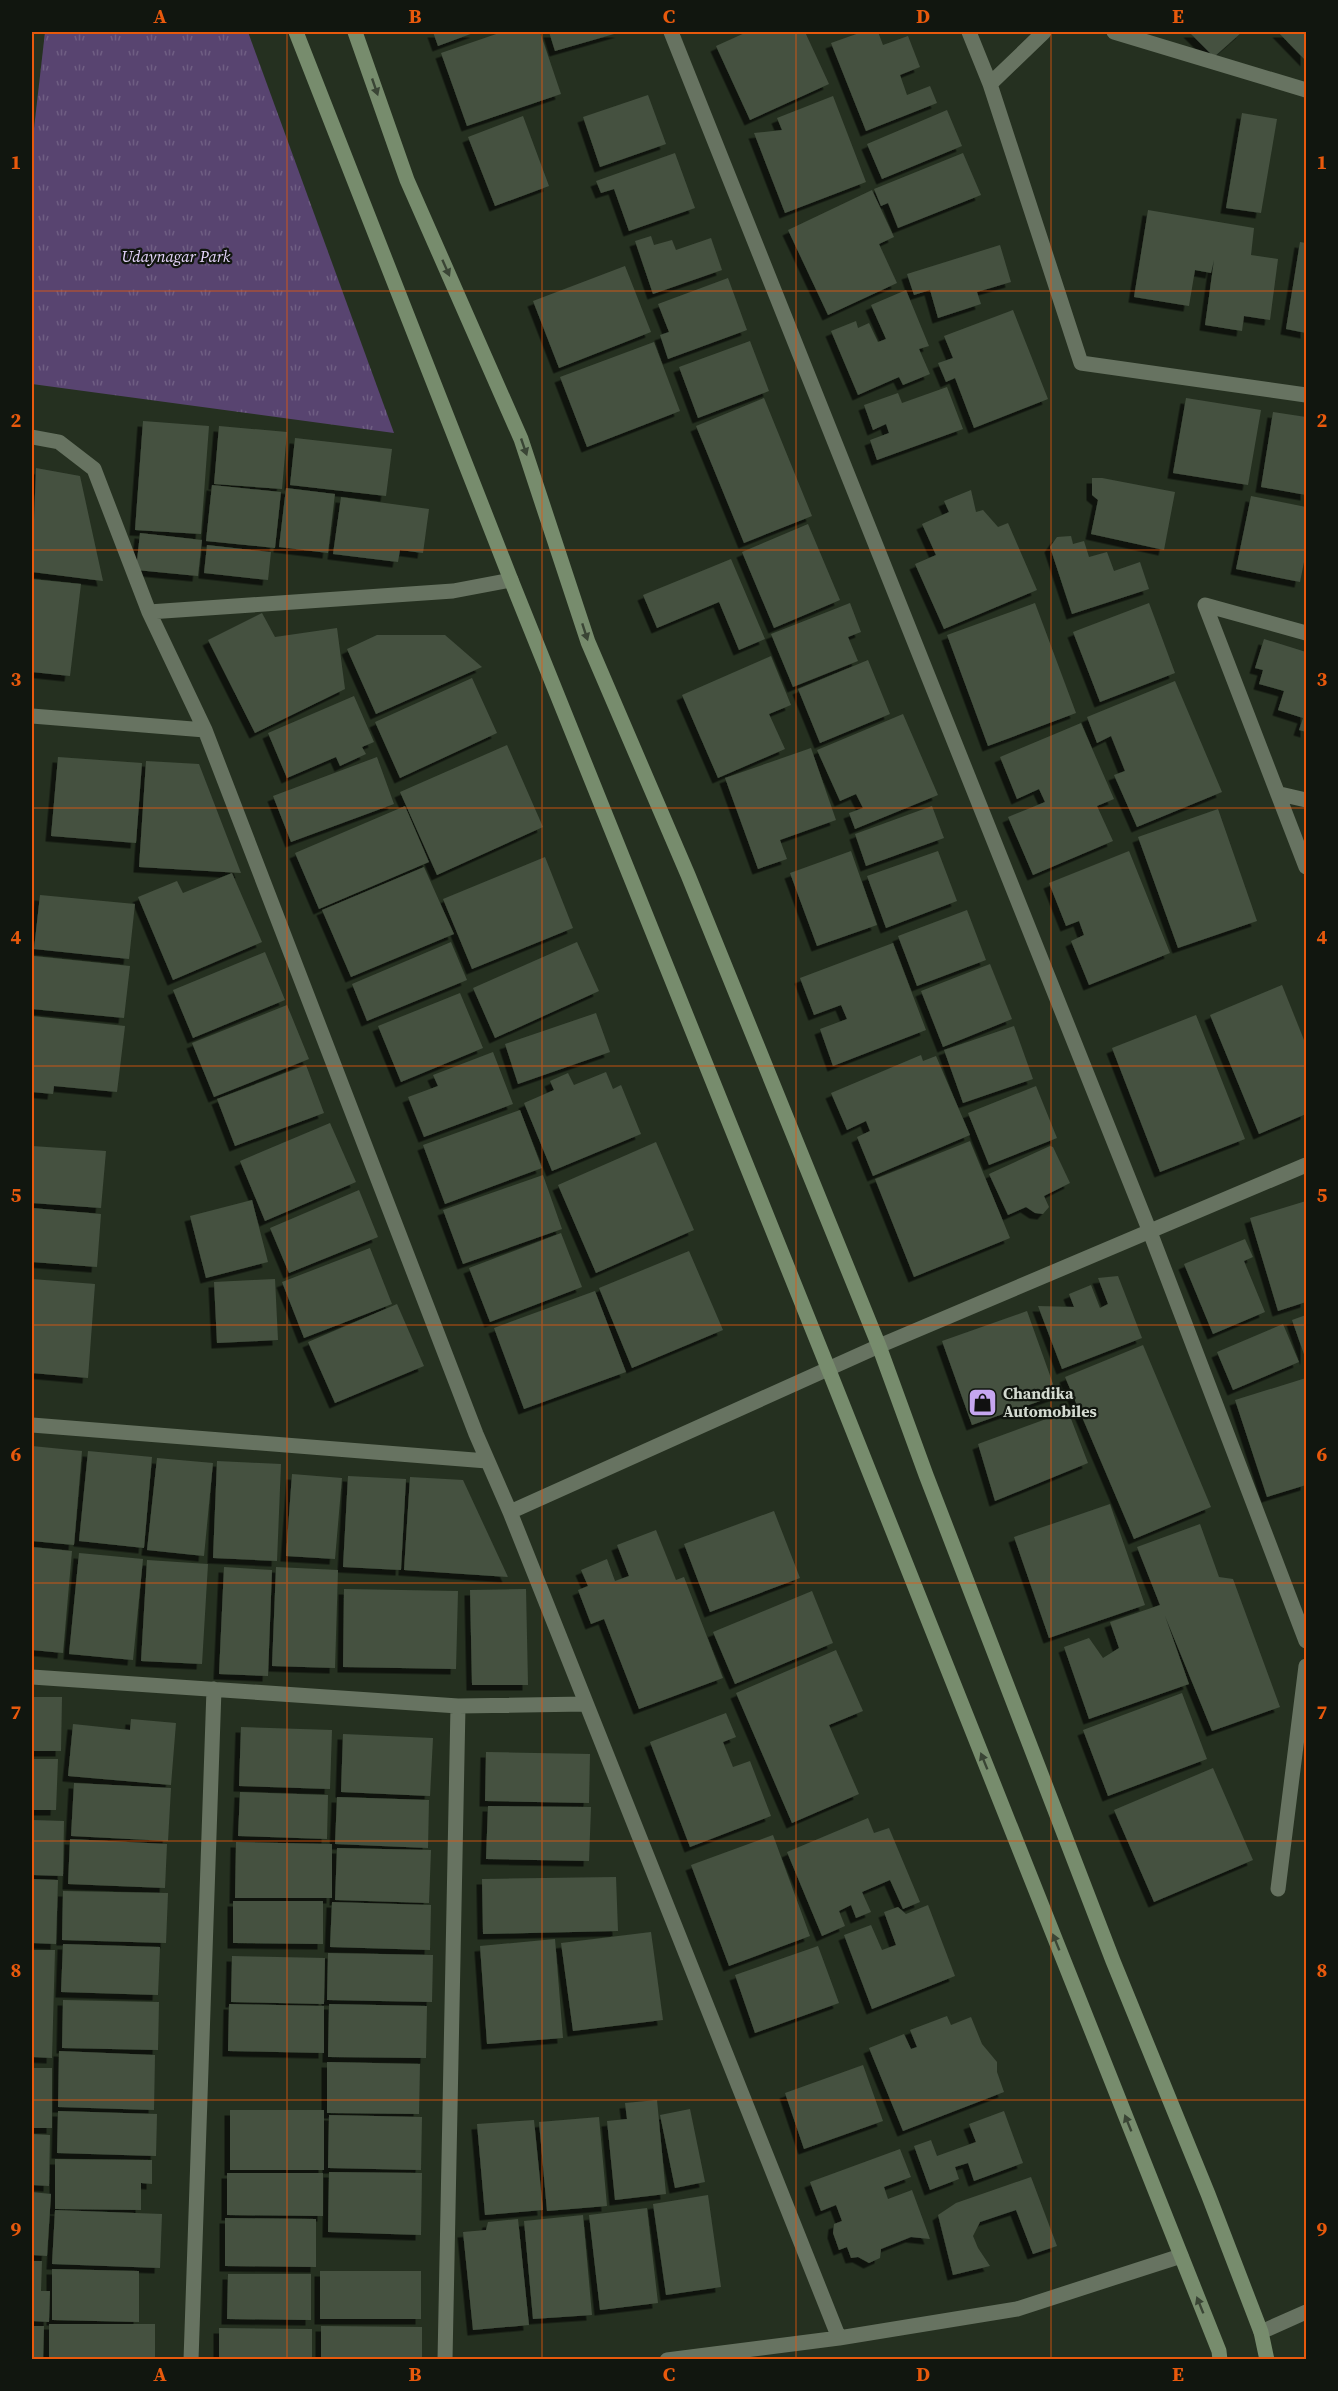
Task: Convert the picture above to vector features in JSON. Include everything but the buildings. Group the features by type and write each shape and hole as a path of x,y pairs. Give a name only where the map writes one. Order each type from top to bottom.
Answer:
{"main road":[{"path":"296,32 511,580 828,1368 1181,2256 1220,2360"},
{"path":"356,32 407,180 521,439 588,642 688,875 879,1346 1108,1950 1208,2194 1261,2332 1268,2360"}],"street":[{"path":"671,32 1150,1232 1306,1641"},
{"path":"969,32 990,84 1081,363 1306,395"},
{"path":"990,84 1044,32"},
{"path":"1114,32 1306,90"},
{"path":"32,436 59,442 94,469 149,612 205,730 487,1461 510,1512 839,2338"},
{"path":"149,612 453,591 511,580"},
{"path":"1306,633 1205,605 1280,794 1306,867"},
{"path":"32,716 205,730"},
{"path":"1280,794 1306,800"},
{"path":"510,1512 828,1368 1306,1165"},
{"path":"32,1425 487,1461"},
{"path":"1278,1889 1306,1666"},
{"path":"32,1677 458,1706 586,1704"},
{"path":"191,2360 214,1689"},
{"path":"445,2360 458,1706"},
{"path":"667,2360 839,2338 1017,2309 1181,2256"},
{"path":"1261,2332 1306,2312"}],"green space":[{"name":"Udaynagar Park","path":"45,32 248,32 394,433 32,384 32,146"}],"place":[{"name":"Chandika Automobiles","path":"982,1402"}]}
